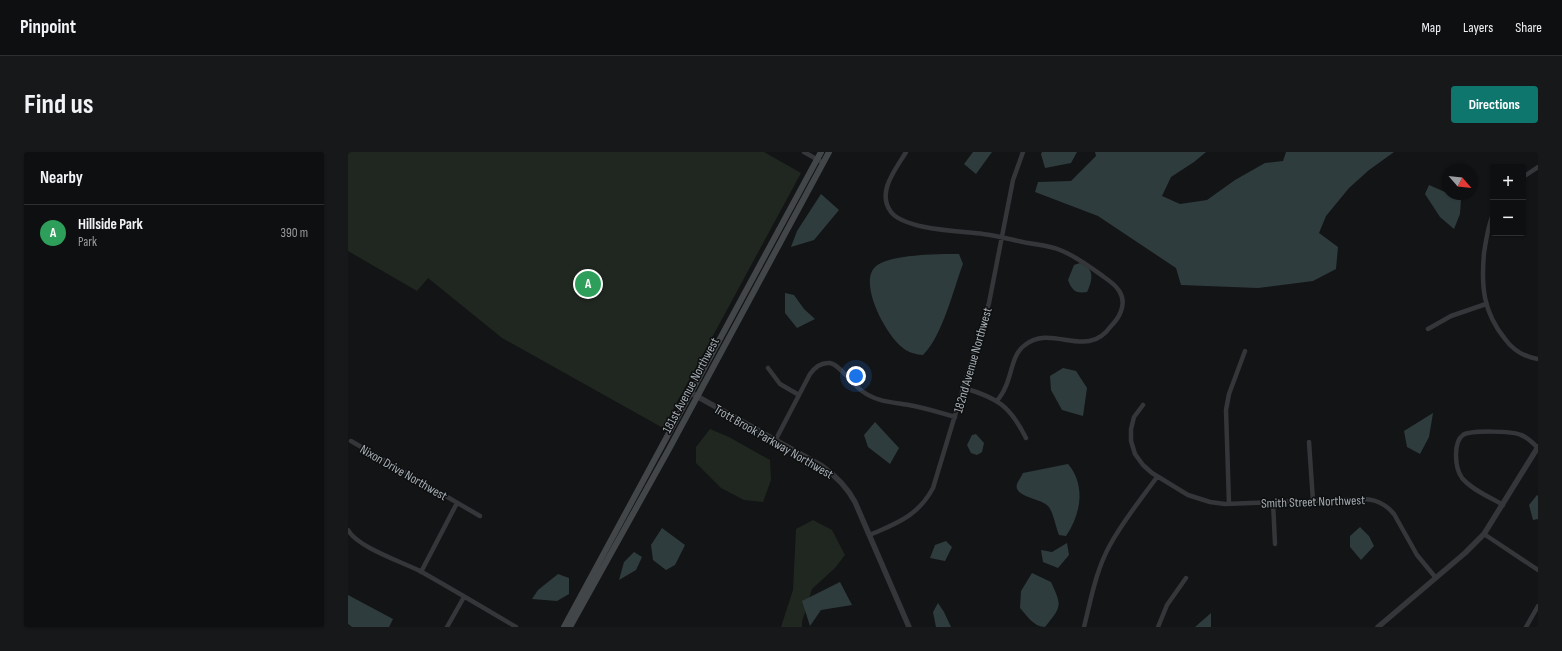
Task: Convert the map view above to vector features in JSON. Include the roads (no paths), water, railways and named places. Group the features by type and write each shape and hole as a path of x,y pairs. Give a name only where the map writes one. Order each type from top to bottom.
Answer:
{"main road":[{"name":"181st Avenue Northwest","path":"570,627 821,152"},
{"name":"181st Avenue Northwest","path":"564,627 829,152"}],"street":[{"path":"804,152 823,162"},
{"path":"906,152 886,187 886,203 895,217 905,222 925,227 1002,237 1048,246 1066,252 1112,282 1119,289 1123,302 1121,312 1104,335 1094,340 1084,342 1042,338 1033,340 1026,344 1018,353 1006,388 997,401"},
{"name":"182nd Avenue Northwest","path":"870,535 906,518 919,509 929,496 937,478 989,303 1013,180 1023,152"},
{"path":"1526,175 1538,167"},
{"path":"1490,224 1486,238 1483,264 1483,288 1486,304 1493,322 1508,343 1523,354 1538,359"},
{"path":"1428,328 1451,316 1486,304"},
{"path":"1229,504 1226,410 1229,394 1246,351"},
{"path":"775,441 814,368 819,365 829,363 839,368 850,381 862,391 877,399 916,406 955,417"},
{"path":"768,368 780,384 799,395"},
{"path":"964,388 988,396 997,401 1008,410 1016,420 1026,438"},
{"name":"Trott Brook Parkway Northwest","path":"694,394 775,441 822,466 839,479 853,498 909,627"},
{"name":"Smith Street Northwest","path":"1143,405 1137,412 1132,423 1131,441 1139,460 1157,477 1195,498 1210,502 1229,504 1370,499 1384,504 1394,514 1418,555 1436,578"},
{"path":"1378,627 1465,553 1484,534 1503,505 1538,448 1524,437 1515,434 1473,432 1463,435 1456,448 1456,463 1459,474 1467,482 1503,505"},
{"name":"Nixon Drive Northwest","path":"351,441 480,516"},
{"path":"1309,442 1313,500"},
{"path":"1084,627 1093,591 1106,554 1120,528 1157,477"},
{"path":"1273,502 1275,544"},
{"path":"421,572 457,504"},
{"path":"348,530 356,539 392,559 421,572 516,627"},
{"path":"1484,534 1538,570"},
{"path":"1158,627 1167,605 1186,578"},
{"path":"447,627 464,597"},
{"path":"1526,627 1538,606"}],"place":[{"name":"Hillside Park","path":"588,284"}]}
